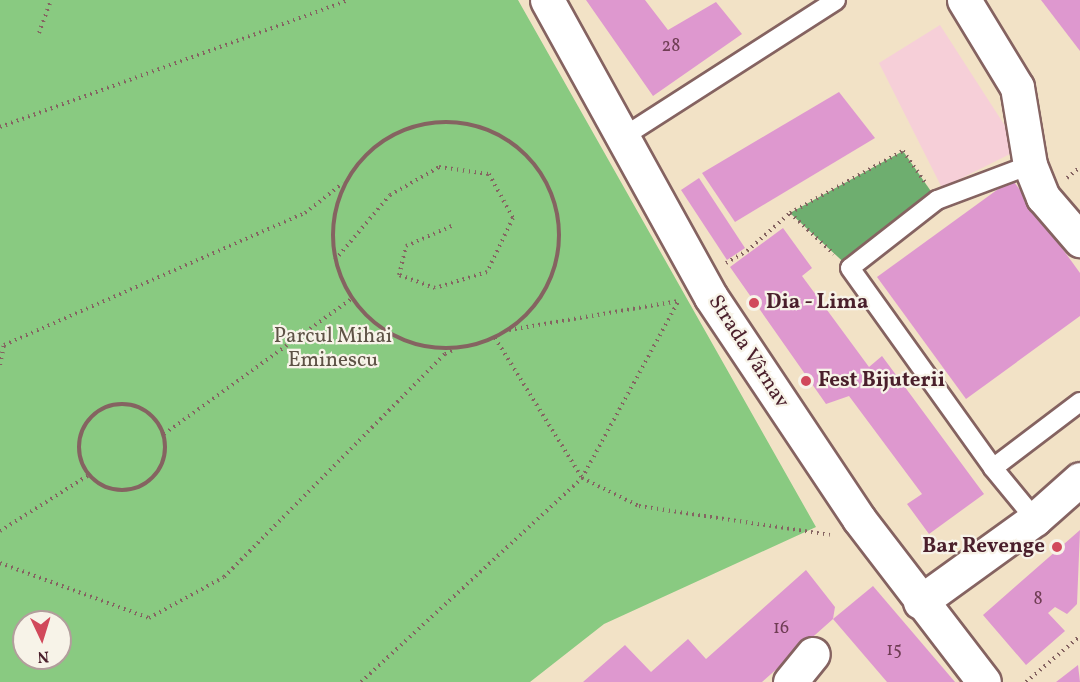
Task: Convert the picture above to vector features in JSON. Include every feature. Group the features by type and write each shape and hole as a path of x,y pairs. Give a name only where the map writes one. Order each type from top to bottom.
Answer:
{"street":[{"name":"Strada Vârnav","path":"547,0 705,286 835,484 920,602 984,682"},
{"path":"964,0 1017,87 1030,165 1043,197 1080,240"},
{"path":"920,602 1035,519 1080,480"},
{"path":"790,682 813,654"}],"lane":[{"path":"623,137 836,0"},
{"path":"1030,165 938,200 850,268 993,468 1035,519"},
{"path":"993,468 1080,402"}],"path":[{"path":"39,33 51,0"},
{"path":"0,127 348,0"},
{"path":"0,365 4,345 305,213 344,182 367,152 391,136 435,121 473,123 508,139 536,164 554,197 560,234 554,271 536,305 508,330 495,338 457,348 445,354 224,577 149,618 0,563"},
{"path":"508,330 679,301 705,286 790,213 903,151 938,200"},
{"path":"334,260 390,195 429,172 439,167 489,174 513,218 487,272 435,288 399,275 406,246 454,225"},
{"path":"344,182 335,207 331,234 334,260 351,299 372,322 397,338 427,347 457,348"},
{"path":"790,213 850,268"},
{"path":"164,434 351,299"},
{"path":"361,682 582,478 679,301"},
{"path":"495,338 582,478 639,506 838,537"},
{"path":"121,404 135,406 148,412 164,434 163,463 144,485 114,490 89,475 82,463 81,436 86,423 102,410 121,404"},
{"path":"0,531 89,475"},
{"path":"1026,682 1080,636"}],"shaded area":[{"path":"940,25 1020,149 942,188 879,63"}],"green space":[{"name":"Parcul Mihai Eminescu","path":"0,0 518,0 816,527 604,624 530,682 0,682"},
{"path":"903,151 937,200 850,268 790,213"}],"building":[{"path":"586,0 645,0 668,30 716,2 742,34 653,96"},
{"path":"1041,0 1080,0 1080,51"},
{"path":"839,92 875,138 735,222 702,173"},
{"path":"699,178 745,248 727,260 681,190"},
{"path":"1012,179 1080,273 1080,316 966,399 877,277"},
{"path":"783,228 812,268 802,276 869,367 882,356 984,494 929,534 907,504 922,494 849,396 826,404 730,267"},
{"path":"1080,530 1077,604 1067,614 1055,607 1048,613 1065,631 1026,665 983,615"},
{"path":"806,570 835,607 833,619 762,682 583,682 625,645 651,672 688,639 706,659"},
{"path":"873,586 955,682 887,682 833,619"},
{"path":"1078,665 1080,682 1056,682"}],"place":[{"name":"Dia - Lima","path":"754,303"},
{"name":"Fest Bijuterii","path":"806,381"},
{"name":"Bar Revenge","path":"1057,547"}]}
